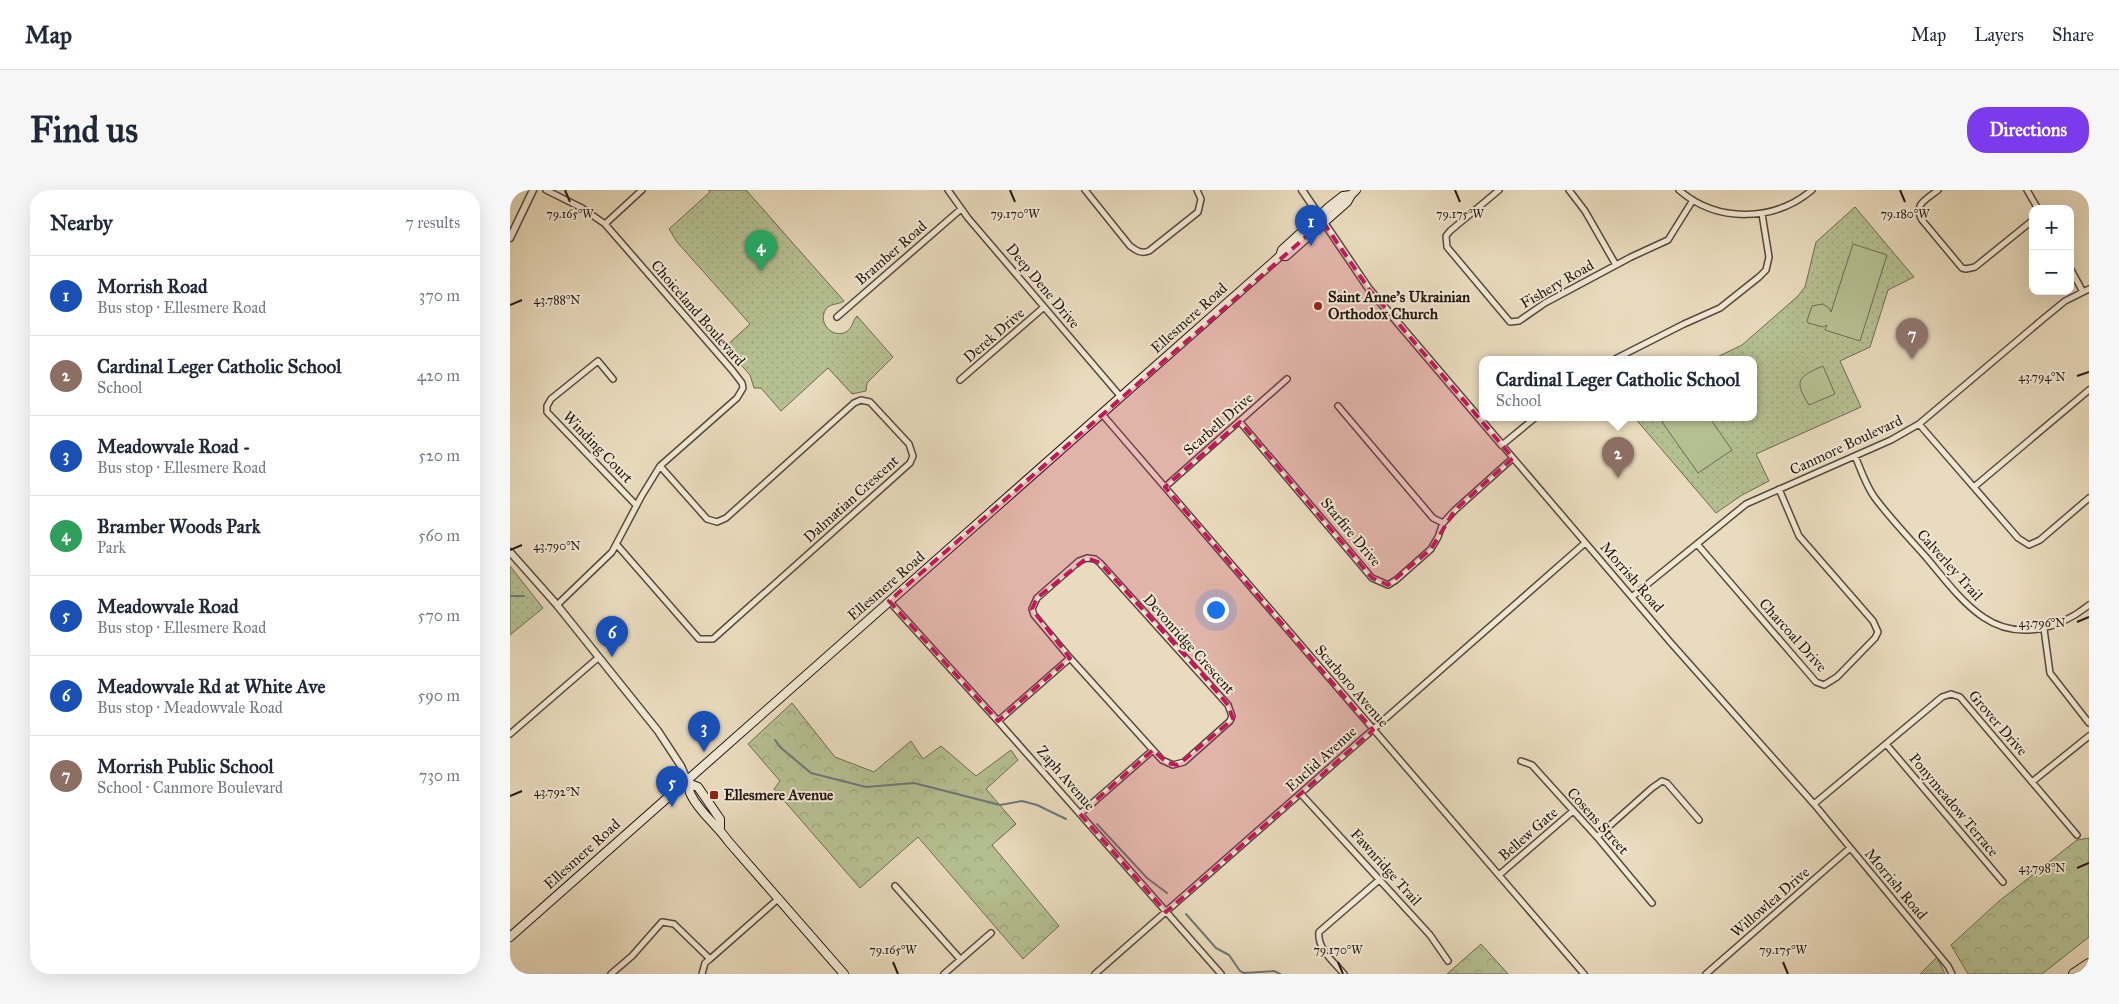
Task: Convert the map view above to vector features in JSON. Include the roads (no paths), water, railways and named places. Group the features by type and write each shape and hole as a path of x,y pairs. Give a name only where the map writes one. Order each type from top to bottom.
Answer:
{"highway":[{"path":"2074,974 2089,964"}],"main road":[{"name":"Ellesmere Road","path":"510,937 688,782 889,601 1280,256 1282,250 1321,219 1343,196 1353,192"},
{"path":"688,782 690,794 712,824 720,828 728,841 844,974"}],"street":[{"path":"510,238 533,190"},
{"name":"Choiceland Boulevard","path":"546,190 582,208 605,224 732,370 742,385 742,392 737,398 660,466 612,552 557,605"},
{"path":"605,224 642,190"},
{"name":"Deep Dene Drive","path":"948,190 961,209 1121,397"},
{"path":"1085,190 1130,246 1138,252 1144,253 1150,251 1198,212 1201,199 1197,190"},
{"name":"Morrish Road","path":"1302,190 1369,289 1479,418"},
{"name":"Fishery Road","path":"1499,190 1450,231 1446,236 1446,242 1447,247 1510,322 1519,321 1545,303 1668,240 1693,200"},
{"name":"Fishery Road","path":"1568,190 1585,212 1616,265"},
{"path":"1679,190 1706,207 1736,214 1762,214 1789,205 1812,190"},
{"path":"1938,190 1920,205 1918,209 1919,214 1962,268 1975,267 2029,223"},
{"path":"2027,190 2036,205"},
{"name":"Bramber Road","path":"837,317 961,209"},
{"path":"1621,356 1720,308 1766,270 1769,257 1762,214"},
{"path":"2074,275 2083,292"},
{"name":"Canmore Boulevard","path":"1633,596 1736,510 1901,435 1919,424 2042,319 2065,301 2089,289"},
{"name":"Derek Drive","path":"960,380 1044,307"},
{"name":"Winding Court","path":"613,378 598,361 551,399 546,406 547,412 636,506"},
{"name":"Scarbell Drive","path":"1165,487 1287,379"},
{"path":"1974,487 2089,390"},
{"name":"Dalmatian Crescent","path":"617,545 699,639 713,639 910,463 913,456 909,444 870,402 865,400 854,403 726,518 716,522 707,519 660,466"},
{"path":"1338,406 1433,518 1443,524"},
{"name":"Scarboro Avenue","path":"1102,414 1584,974"},
{"name":"Morrish Road","path":"1482,421 1585,543 1633,596 1671,643 1814,804 1948,966 1952,974"},
{"path":"1502,445 1531,421"},
{"name":"Starfire Drive","path":"1240,422 1372,578 1388,585 1431,549 1443,524 1455,510 1513,458"},
{"path":"1919,424 2018,538 2028,545 2040,540 2089,498"},
{"name":"Calverley Trail","path":"1855,456 1876,499 1965,602 1984,618 2006,628 2044,629 2066,622 2089,605"},
{"name":"Charcoal Drive","path":"1697,544 1816,682 1824,685 1837,677 1875,638 1878,632 1873,622 1800,536 1779,489"},
{"name":"Euclid Avenue","path":"1095,974 1585,543"},
{"path":"510,552 557,605 658,731 681,766 688,782"},
{"name":"Devonridge Crescent","path":"1087,558 1095,559 1228,705 1232,716 1230,722 1184,762 1178,765 1167,763 1070,658 1034,615 1034,603 1037,598 1080,561 1087,558"},
{"name":"Zaph Avenue","path":"889,601 998,721 1221,974"},
{"path":"2044,629 2050,673 2089,723"},
{"path":"510,734 599,657"},
{"path":"998,721 1070,658"},
{"name":"Grover Drive","path":"1814,804 1942,697 1951,694 1956,694 2032,782"},
{"path":"2077,835 2032,782 2089,736"},
{"name":"Ponymeadow Terrace","path":"1886,744 2003,882"},
{"path":"1080,814 1153,750"},
{"name":"Cosens Street","path":"1521,761 1532,765 1597,837 1652,903"},
{"path":"1597,837 1662,781 1667,783 1699,820"},
{"name":"Fawnridge Trail","path":"1301,794 1430,936 1448,961"},
{"name":"Bellew Gate","path":"1499,875 1573,811"},
{"name":"Willowlea Drive","path":"1706,974 1850,848"},
{"path":"1344,974 1319,943 1319,932 1379,880"},
{"path":"895,886 960,959"},
{"path":"702,974 706,963 710,959 778,899"},
{"path":"611,974 632,956 662,922 674,924 710,959"},
{"path":"944,974 991,933"}],"waterway":[{"path":"510,596 524,596"},
{"path":"775,740 780,747 811,773 866,787 914,783 1000,805 1022,801 1037,805 1066,819"},
{"path":"1097,824 1147,878 1167,893"},
{"path":"1186,914 1216,948 1229,955 1240,971 1244,973 1274,971 1280,974"}],"place":[{"name":"Morrish Road","path":"1311,246"},
{"name":"Bramber Woods Park","path":"761,271"},
{"name":"Saint Anne’s Ukrainian Orthodox Church","path":"1318,306"},
{"name":"Morrish Public School","path":"1912,359"},
{"name":"Cardinal Leger Catholic School","path":"1618,478"},
{"name":"Meadowvale Rd at White Ave","path":"612,657"},
{"name":"Meadowvale Road -","path":"704,752"},
{"name":"Ellesmere Avenue","path":"714,795"},
{"name":"Meadowvale Road","path":"672,807"}]}
